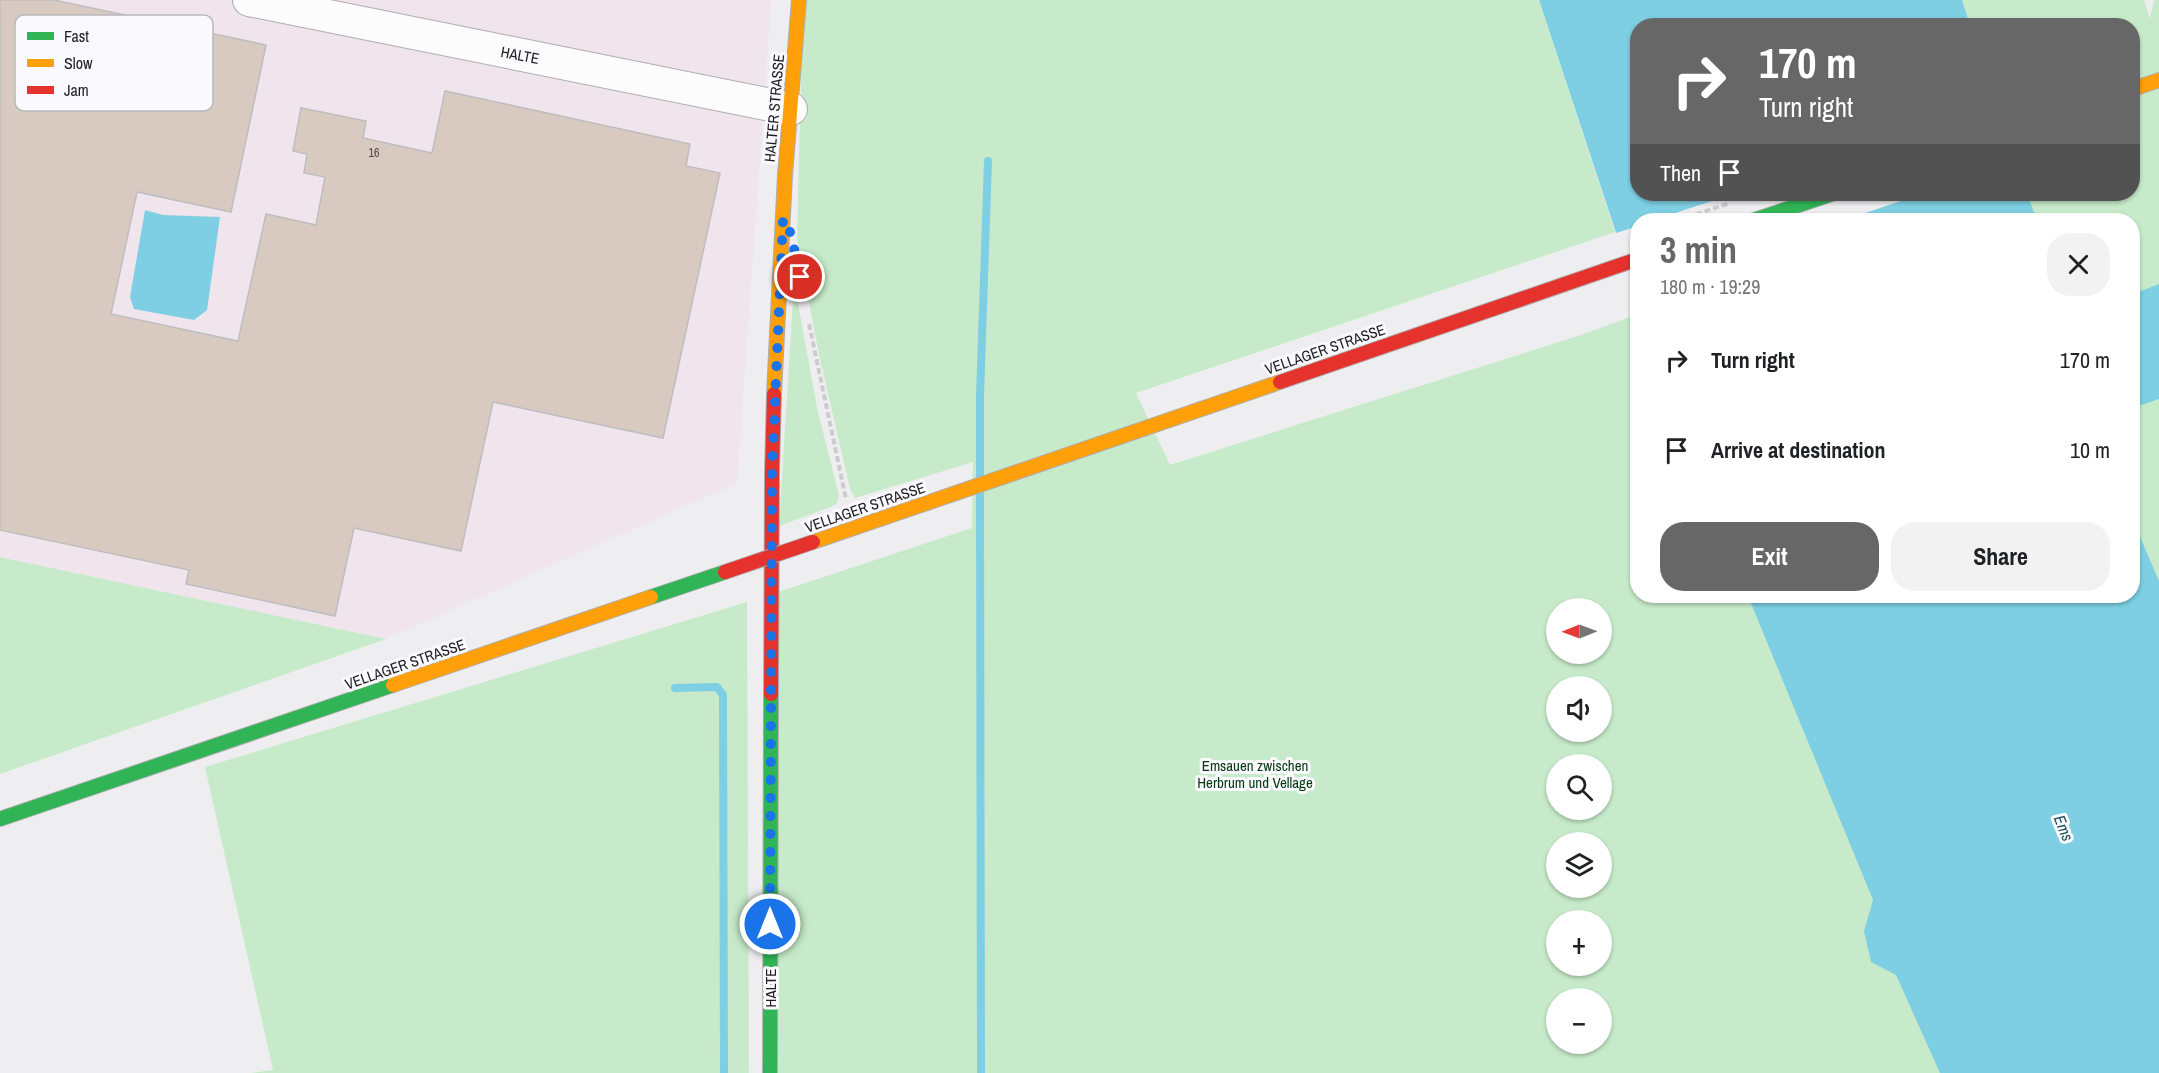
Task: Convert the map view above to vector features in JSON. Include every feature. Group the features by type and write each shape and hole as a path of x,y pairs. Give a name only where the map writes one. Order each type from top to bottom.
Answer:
{"main road":[{"name":"HALTER STRASSE","path":"783,219 799,0"},
{"path":"2140,87 2159,80"},
{"path":"1775,213 1811,201"},
{"name":"HALTE","path":"770,1073 772,471 783,219"},
{"name":"VELLAGER STRASSE","path":"0,819 813,543 1630,262"}],"street":[{"name":"HALTE","path":"249,0 791,109"}],"path":[{"path":"1699,213 1734,201"},
{"path":"807,315 847,506"}],"shaded area":[{"path":"0,0 771,0 737,483 386,639 0,557"}],"green space":[{"name":"Emsauen zwischen Herbrum und Vellage","path":"803,0 1539,0 1615,232 1136,393 1170,465 1581,335 1630,317 1630,603 2140,603 2140,213 1913,213 1947,201 2140,201 2140,18 1968,18 1962,0 2144,0 2150,19 2154,0 2159,0 2159,1073 775,1073 778,592 972,528 973,462 855,498 850,489 819,355 797,239"},
{"path":"794,282 818,412 839,495 837,503 833,506 779,526"},
{"path":"0,557 386,639 0,774"},
{"path":"747,602 749,1073 251,1073 273,1070 205,767"}],"water":[{"path":"1539,0 1962,0 1968,18 1630,18 1630,201 2030,201 2034,213 1630,213 1630,275"},
{"path":"145,210 163,215 220,217 207,310 194,320 134,309 130,297"},
{"path":"2159,284 2159,399 2140,406 2140,291"},
{"name":"Ems","path":"2140,536 2159,581 2159,1073 1940,1073 1896,975 1871,962 1864,931 1873,900 1751,603 2140,603"}],"pier":[{"path":"1712,201 1901,201 1865,213 1675,213"},
{"path":"1630,229 1630,284 1613,234"}],"building":[{"path":"0,0 54,0 125,15 15,15 15,111 213,111 213,34 266,45 231,212 137,192 111,314 238,341 266,214 316,225 325,177 304,173 307,154 293,151 301,108 366,121 363,138 432,153 445,91 690,144 686,166 720,173 663,438 493,402 461,551 354,528 335,616 186,584 189,570 0,530"}],"waterway":[{"path":"980,476 980,396 988,161"},
{"path":"980,492 981,1073"},
{"path":"675,688 717,687 723,695 724,1073"}],"traffic: fast":[{"path":"1775,213 1811,201"},
{"path":"651,597 725,572"},
{"path":"0,819 393,685"},
{"path":"770,1073 771,694"}],"traffic: slow":[{"path":"774,394 785,175 799,0"},
{"path":"2140,87 2159,80"},
{"path":"813,542 1280,382"},
{"path":"393,685 651,597"}],"traffic: jam":[{"path":"1280,382 1630,262"},
{"path":"771,694 774,394"},
{"path":"725,572 813,542"}],"route":[{"path":"770,924 772,471 783,219 791,234 800,277"}]}
